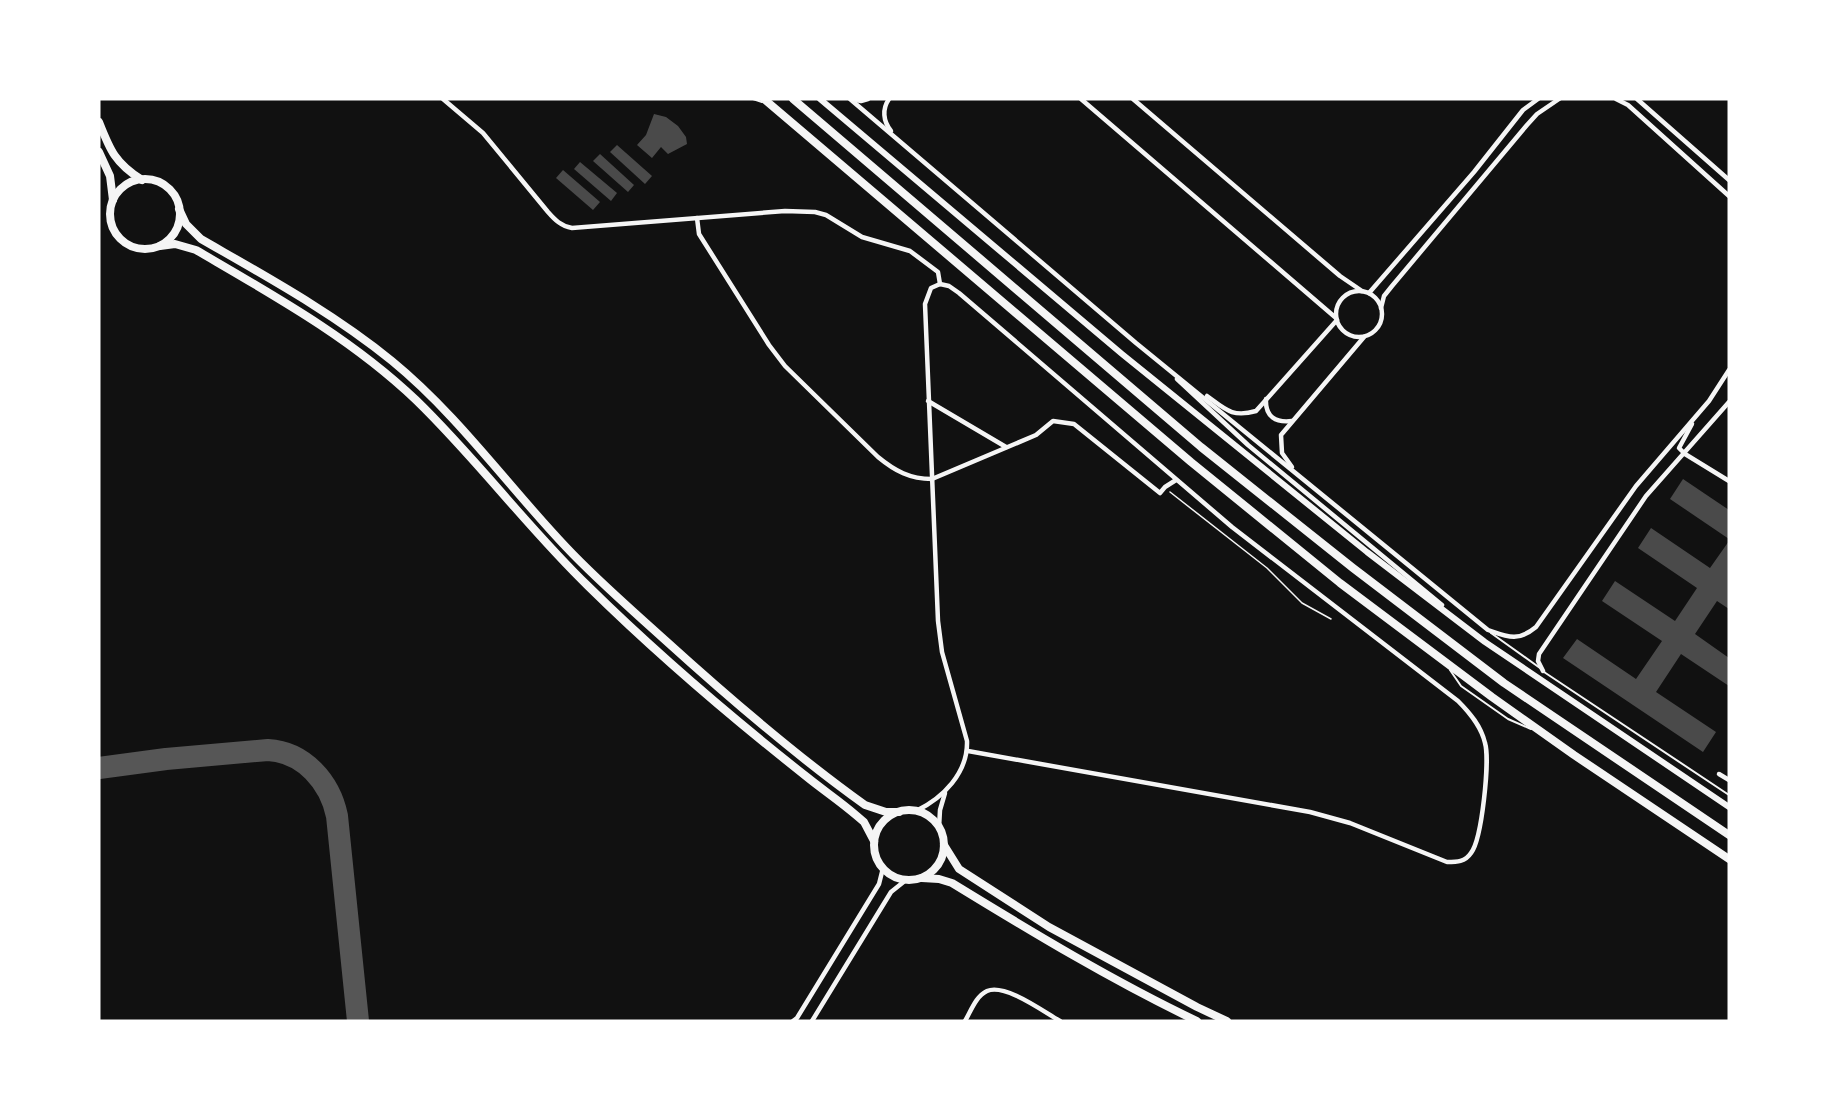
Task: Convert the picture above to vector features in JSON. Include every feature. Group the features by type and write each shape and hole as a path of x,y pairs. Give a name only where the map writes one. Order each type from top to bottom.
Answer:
{"highway":[{"path":"765,99 1199,469 1340,583 1547,736 1729,859"},
{"path":"793,99 1201,447 1353,568 1504,683 1729,835"}],"main road":[{"path":"99,122 113,155 126,170 141,180"},
{"path":"99,152 110,177 113,200"},
{"path":"1197,1021 1108,975 952,883 922,878 906,880 897,878 883,868 864,822 701,690 589,587 525,520 450,435 416,400 385,373 315,320 196,250 175,244 140,249 132,247 119,238 111,224 110,207 122,188 141,180 156,182 169,189 186,224 201,239 321,309 394,363 459,426 597,578 752,716 865,805 886,812 916,811 933,820 939,828 944,845 959,869 1039,921 1227,1021"},
{"path":"160,246 172,236 177,228 179,209"},
{"path":"874,842 882,823 899,812"},
{"path":"922,878 940,862 944,845"}],"street":[{"path":"443,99 483,133 548,212 565,227 785,211 814,212 826,215 862,237 910,251 938,272 940,284"},
{"path":"820,99 1122,354 1358,545 1485,642 1729,807"},
{"path":"850,99 1136,343 1248,445 1373,546 1485,642"},
{"path":"850,99 861,101 868,99"},
{"path":"889,99 884,111 886,124 896,138"},
{"path":"1081,99 1336,319 1344,332 1357,337 1370,335 1379,326 1382,321 1384,296 1532,119 1542,109 1559,99"},
{"path":"1133,99 1340,276 1375,297 1382,308"},
{"path":"1369,293 1474,172 1523,110 1538,99"},
{"path":"1616,99 1628,105 1729,196"},
{"path":"1637,99 1729,180"},
{"path":"697,218 699,234 769,345 796,379 893,469 920,479 932,479 1036,435 1053,421 1060,421 1074,424 1160,492 1176,480"},
{"path":"939,828 940,810 945,793 965,761 968,751 940,637 925,304 931,288 940,284 949,286 959,293 1232,527 1440,686 1472,714 1486,744 1487,761 1476,845 1465,859 1447,862 1350,823 1310,812 968,751"},
{"path":"1185,382 1237,415 1256,411 1336,319 1336,311 1342,298 1362,291"},
{"path":"1300,476 1282,453 1281,435 1364,337"},
{"path":"1136,343 1488,630 1516,638 1536,627 1636,486 1718,389 1729,370"},
{"path":"1266,399 1269,414 1274,420 1292,421"},
{"path":"928,401 1006,447"},
{"path":"1543,671 1538,661 1539,654 1646,496 1729,402"},
{"path":"1697,415 1679,448 1729,482"},
{"path":"1719,774 1729,780"},
{"path":"916,811 931,804 945,793"},
{"path":"793,1021 879,884 883,868"},
{"path":"812,1021 891,892 906,880"},
{"path":"965,1021 982,996 988,991 995,990 1010,993 1060,1021"}],"lane":[{"path":"753,99 773,106"},
{"path":"1488,630 1543,671 1729,795"}],"path":[{"path":"1164,487 1189,509 1267,568 1302,603 1332,619"}],"building":[{"path":"654,114 666,117 678,126 686,137 687,144 668,154 661,147 652,158 637,145 646,135"},
{"path":"617,145 652,176 645,184 610,152"},
{"path":"600,154 634,185 628,192 593,161"},
{"path":"580,162 617,193 611,201 574,169"},
{"path":"563,170 600,202 593,210 556,178"},
{"path":"1683,479 1729,510 1729,539 1670,499"},
{"path":"1651,528 1710,568 1729,541 1729,609 1717,601 1695,634 1729,658 1729,686 1681,654 1656,692 1716,732 1703,752 1563,658 1577,639 1636,679 1662,641 1602,601 1615,581 1675,621 1697,588 1638,548"}],"taxiway":[{"path":"99,768 166,759 268,750 293,756 313,771 322,781 334,803 337,816 358,1021"}]}
